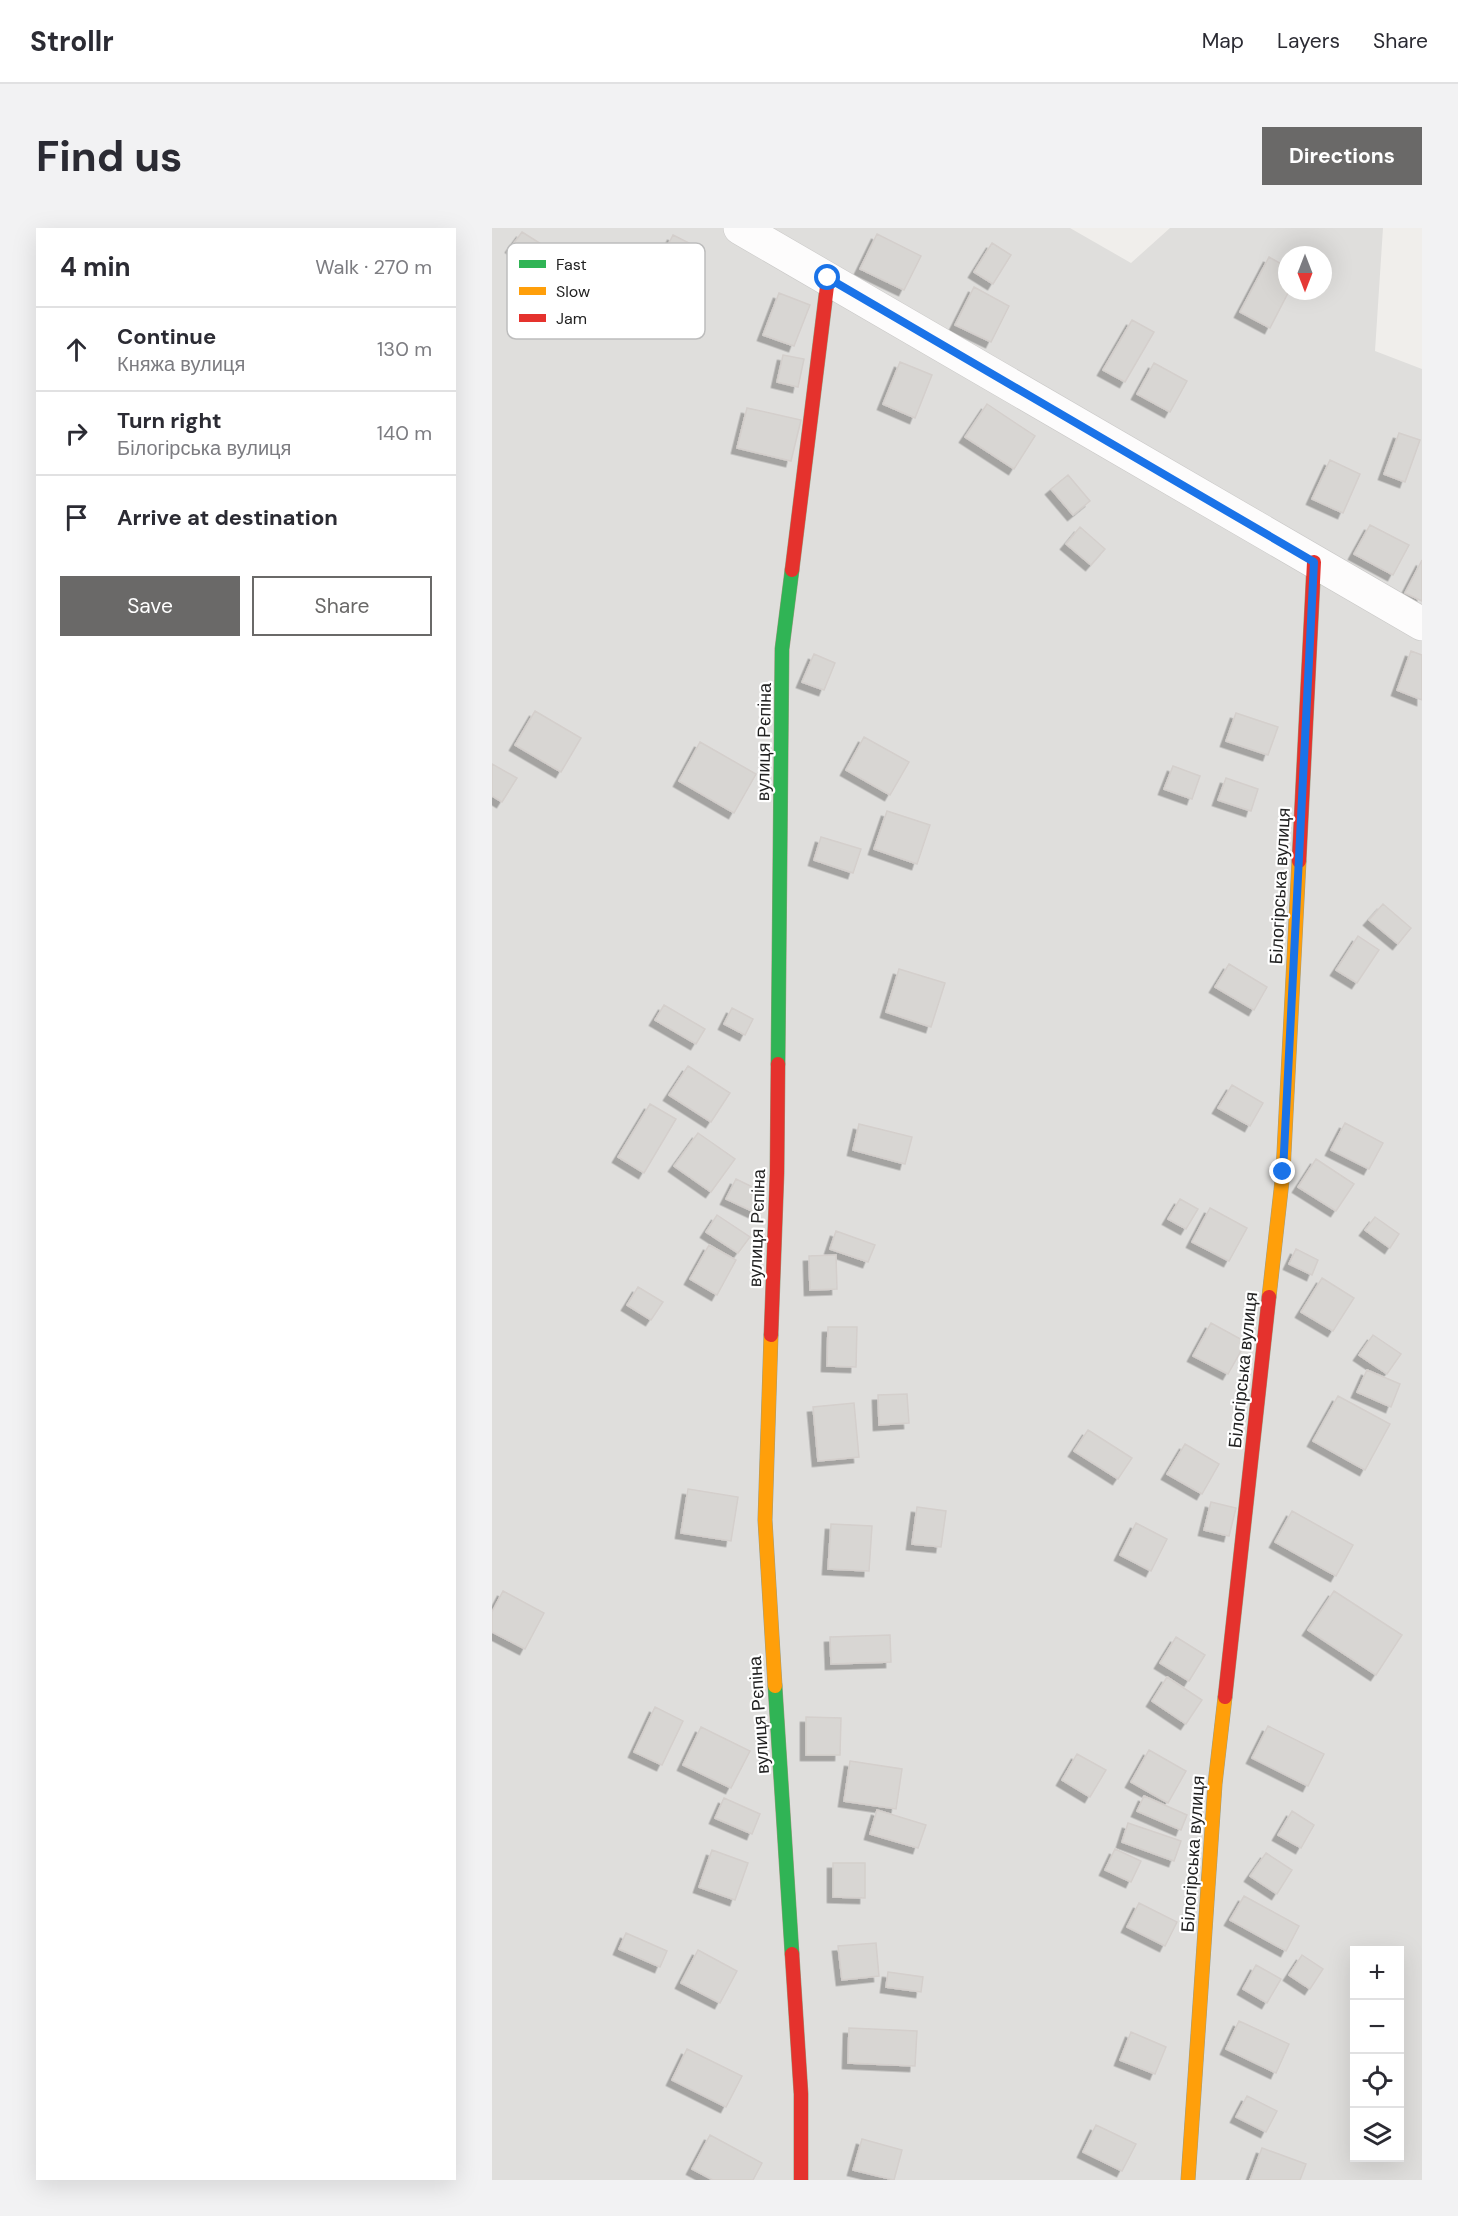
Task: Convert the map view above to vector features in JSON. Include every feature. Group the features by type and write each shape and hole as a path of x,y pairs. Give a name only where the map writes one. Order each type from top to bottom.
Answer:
{"street":[{"path":"740,228 1422,624"},
{"name":"вулиця Рєпіна","path":"801,2180 801,2094 765,1520 777,1173 783,649 828,278"},
{"name":"Білогірська вулиця","path":"1188,2180 1215,1784 1283,1172 1314,562"}],"shaded area":[{"path":"492,228 1070,228 1131,263 1170,228 1383,228 1375,351 1422,369 1422,2180 492,2180"}],"building":[{"path":"522,232 540,243 514,243"},
{"path":"877,234 921,256 904,290 860,269"},
{"path":"673,235 689,243 669,243"},
{"path":"992,243 1011,255 993,284 974,272"},
{"path":"1269,257 1278,262 1278,300 1284,300 1270,328 1240,312"},
{"path":"974,287 1009,306 991,342 955,325"},
{"path":"779,293 810,305 794,346 763,335"},
{"path":"1132,320 1154,332 1125,382 1103,370"},
{"path":"783,355 804,359 798,387 777,382"},
{"path":"900,362 932,375 915,418 883,404"},
{"path":"1154,363 1187,381 1170,412 1137,394"},
{"path":"987,404 1035,436 1014,469 965,437"},
{"path":"747,408 801,420 791,461 737,448"},
{"path":"1399,433 1420,440 1405,482 1384,474"},
{"path":"1330,460 1360,474 1343,513 1312,499"},
{"path":"1068,475 1090,501 1073,515 1051,489"},
{"path":"1370,525 1409,545 1393,575 1354,554"},
{"path":"1080,527 1105,549 1091,565 1066,544"},
{"path":"1422,560 1422,601 1405,593"},
{"path":"1411,651 1422,655 1422,700 1397,690"},
{"path":"814,654 835,663 824,690 802,682"},
{"path":"535,711 581,738 561,772 515,745"},
{"path":"1236,713 1278,727 1268,755 1226,741"},
{"path":"864,737 909,762 890,795 846,770"},
{"path":"700,742 756,774 734,813 679,781"},
{"path":"492,764 517,778 502,802 492,796"},
{"path":"1173,766 1200,776 1192,799 1164,789"},
{"path":"1226,778 1258,789 1251,811 1218,800"},
{"path":"887,811 930,825 917,864 874,849"},
{"path":"821,837 861,849 853,873 814,860"},
{"path":"1383,904 1411,928 1398,944 1369,920"},
{"path":"1358,936 1379,950 1357,983 1336,970"},
{"path":"1229,964 1267,987 1254,1010 1215,987"},
{"path":"899,969 945,983 931,1027 886,1012"},
{"path":"664,1005 705,1029 696,1044 655,1020"},
{"path":"732,1008 753,1019 745,1035 724,1024"},
{"path":"688,1066 730,1093 711,1122 669,1095"},
{"path":"1232,1085 1263,1103 1250,1126 1218,1108"},
{"path":"650,1104 676,1119 644,1173 618,1157"},
{"path":"1345,1123 1383,1143 1369,1169 1331,1150"},
{"path":"859,1124 912,1137 905,1164 853,1150"},
{"path":"698,1133 735,1159 711,1192 674,1166"},
{"path":"1316,1159 1354,1184 1336,1211 1298,1187"},
{"path":"736,1179 763,1192 754,1212 726,1199"},
{"path":"1180,1199 1198,1209 1186,1229 1168,1219"},
{"path":"1210,1208 1247,1228 1229,1261 1192,1242"},
{"path":"717,1215 750,1237 738,1253 706,1232"},
{"path":"1375,1217 1399,1234 1390,1248 1365,1230"},
{"path":"836,1231 875,1245 868,1262 830,1249"},
{"path":"709,1245 736,1260 717,1295 690,1279"},
{"path":"1296,1249 1318,1260 1312,1275 1289,1264"},
{"path":"836,1255 837,1289 810,1290 809,1256"},
{"path":"1322,1278 1354,1298 1333,1331 1301,1312"},
{"path":"638,1287 663,1302 651,1320 627,1305"},
{"path":"1211,1323 1246,1342 1228,1374 1193,1356"},
{"path":"828,1327 857,1327 856,1367 827,1366"},
{"path":"1373,1335 1401,1354 1387,1374 1359,1355"},
{"path":"1367,1370 1400,1384 1391,1407 1357,1392"},
{"path":"907,1394 909,1423 879,1425 878,1395"},
{"path":"1338,1396 1390,1424 1365,1470 1313,1441"},
{"path":"854,1403 859,1457 818,1461 813,1407"},
{"path":"1088,1430 1132,1458 1118,1479 1074,1451"},
{"path":"1185,1444 1219,1464 1202,1494 1167,1474"},
{"path":"688,1489 738,1497 731,1541 681,1533"},
{"path":"1211,1502 1236,1508 1229,1536 1204,1530"},
{"path":"917,1507 946,1511 941,1547 912,1544"},
{"path":"1292,1511 1353,1545 1336,1576 1275,1542"},
{"path":"1136,1523 1167,1539 1151,1571 1120,1555"},
{"path":"831,1524 872,1526 869,1571 828,1569"},
{"path":"503,1591 544,1613 525,1649 492,1632 492,1612"},
{"path":"1334,1591 1402,1635 1376,1675 1308,1630"},
{"path":"890,1635 891,1662 831,1664 830,1637"},
{"path":"1176,1637 1205,1655 1189,1681 1160,1663"},
{"path":"1167,1677 1202,1700 1186,1724 1152,1701"},
{"path":"655,1707 683,1721 662,1765 634,1752"},
{"path":"806,1717 841,1718 840,1755 806,1755"},
{"path":"1268,1726 1324,1754 1308,1786 1252,1758"},
{"path":"701,1727 750,1751 731,1788 683,1765"},
{"path":"1149,1750 1186,1771 1168,1803 1131,1782"},
{"path":"1077,1754 1106,1770 1090,1797 1062,1780"},
{"path":"850,1761 902,1769 896,1809 844,1801"},
{"path":"1144,1796 1187,1815 1181,1830 1137,1811"},
{"path":"724,1798 760,1814 752,1834 715,1818"},
{"path":"877,1810 926,1825 918,1848 870,1834"},
{"path":"1292,1811 1314,1825 1301,1848 1278,1835"},
{"path":"1128,1823 1181,1841 1174,1861 1122,1842"},
{"path":"1115,1849 1141,1861 1131,1882 1105,1870"},
{"path":"712,1850 748,1863 735,1900 699,1887"},
{"path":"1266,1853 1292,1870 1277,1894 1250,1876"},
{"path":"833,1863 865,1863 865,1898 833,1897"},
{"path":"1244,1896 1299,1926 1286,1951 1230,1920"},
{"path":"1139,1903 1177,1922 1165,1946 1127,1927"},
{"path":"626,1933 667,1951 660,1967 619,1949"},
{"path":"876,1943 879,1976 842,1980 838,1946"},
{"path":"698,1950 737,1971 720,2003 681,1983"},
{"path":"1302,1955 1323,1969 1310,1989 1289,1975"},
{"path":"1256,1965 1281,1979 1267,2003 1243,1989"},
{"path":"888,1972 923,1977 921,1992 886,1987"},
{"path":"1239,2021 1289,2044 1276,2073 1226,2049"},
{"path":"849,2028 917,2031 915,2066 848,2063"},
{"path":"1131,2032 1166,2047 1155,2074 1120,2060"},
{"path":"687,2049 742,2076 726,2107 672,2080"},
{"path":"1247,2096 1277,2111 1266,2132 1236,2117"},
{"path":"1096,2125 1136,2144 1122,2171 1083,2152"},
{"path":"710,2135 762,2163 753,2180 713,2180 692,2169"},
{"path":"862,2139 902,2150 894,2180 853,2170"},
{"path":"1262,2148 1306,2164 1300,2180 1250,2180"}],"traffic: fast":[{"path":"778,1064 782,649 792,570"},
{"path":"775,1686 792,1954"}],"traffic: slow":[{"path":"1269,1297 1283,1172 1299,861"},
{"path":"771,1335 765,1520 775,1686"},
{"path":"1188,2180 1215,1784 1225,1697"}],"traffic: jam":[{"path":"792,570 828,278"},
{"path":"1299,861 1314,562"},
{"path":"771,1335 777,1173 778,1064"},
{"path":"1225,1697 1269,1297"},
{"path":"792,1954 801,2094 801,2180"}],"route":[{"path":"828,278 1314,562 1283,1172"}]}
